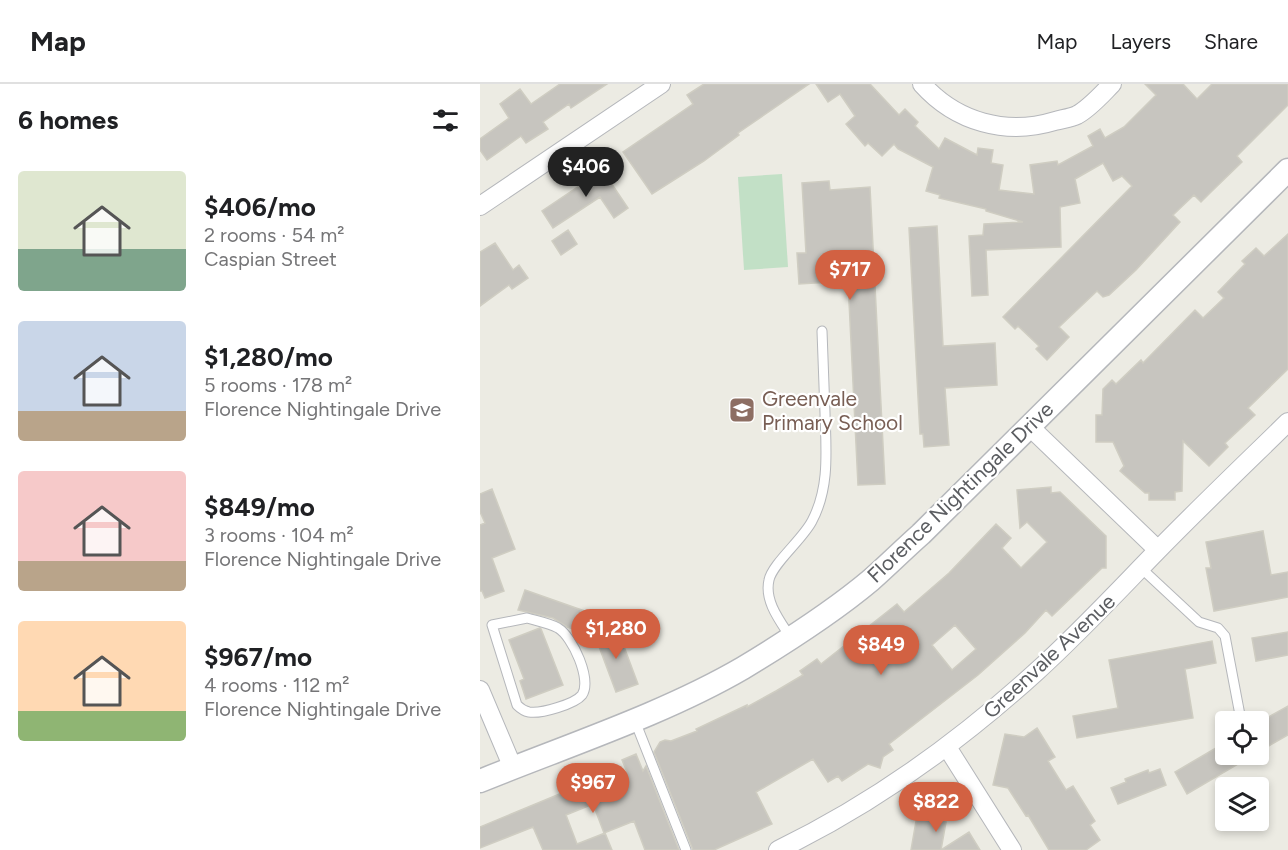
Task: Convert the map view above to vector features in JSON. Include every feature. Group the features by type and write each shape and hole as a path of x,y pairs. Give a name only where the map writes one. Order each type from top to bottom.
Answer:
{"street":[{"path":"480,206 661,84"},
{"path":"922,84 933,97 957,113 982,123 1007,128 1041,126 1077,115 1112,84"},
{"name":"Florence Nightingale Drive","path":"480,781 634,719 742,669 791,638 869,581 921,534 1288,170"},
{"name":"Greenvale Avenue","path":"778,850 807,844 947,747 1037,671 1288,422"},
{"path":"1029,426 1158,550"},
{"path":"480,690 513,768"},
{"path":"947,747 1012,850"}],"lane":[{"path":"791,638 774,610 768,592 769,578 812,522 821,499 826,474 822,331"},
{"path":"1142,568 1199,622 1218,628 1225,636 1239,711"},
{"path":"480,628 492,625 527,618 559,629 568,636 584,672 585,689 581,696 574,702 535,712 522,710 517,705 492,625"},
{"path":"634,719 686,850"}],"green space":[{"path":"782,174 788,267 744,270 738,177"}],"building":[{"path":"560,84 607,84 571,108 569,104 543,122 548,129 526,143 521,136 487,160 480,150 480,139 509,118 500,104 520,89 531,104"},
{"path":"704,84 809,84 738,133 739,135 704,161 652,194 623,152 693,104 687,95"},
{"path":"816,84 870,84 899,115 905,109 918,122 915,126 939,149 945,138 977,155 978,148 993,150 991,163 1003,165 999,190 1034,194 1030,165 1057,161 1058,165 1093,146 1088,136 1100,129 1105,138 1124,127 1156,95 1145,84 1183,84 1197,99 1212,84 1288,84 1288,105 1237,156 1242,162 1201,202 1194,195 1173,215 1180,222 1136,270 1109,295 1103,297 1097,291 1059,327 1069,337 1047,360 1036,349 1039,346 1018,326 1015,329 1003,317 1132,186 1122,176 1113,181 1103,163 1075,179 1080,203 1060,207 1061,247 986,250 988,295 972,296 969,236 983,235 984,224 1023,222 986,211 986,209 939,198 940,195 926,191 933,167 898,149 894,144 882,156 868,143 865,146 846,124 855,116 840,94 828,102"},
{"path":"599,165 628,208 614,218 600,197 553,228 542,211 588,180 585,174"},
{"path":"829,181 830,190 870,187 885,484 858,485 848,281 799,284 797,253 806,253 802,183"},
{"path":"937,226 943,346 995,343 997,385 945,388 949,445 924,447 923,434 920,434 909,228"},
{"path":"568,230 577,244 561,255 552,241"},
{"path":"1288,234 1288,369 1248,408 1255,415 1225,443 1228,447 1209,466 1183,441 1182,491 1175,492 1175,500 1149,500 1149,493 1145,493 1120,471 1124,466 1113,442 1096,442 1096,415 1102,415 1103,389 1112,380 1116,384 1141,360 1143,363 1195,310 1203,318 1224,298 1218,292 1245,264 1242,261 1256,248 1264,256"},
{"path":"495,243 513,270 519,265 528,278 512,289 509,285 480,306 480,252"},
{"path":"1051,487 1051,493 1060,492 1106,536 1106,568 1102,568 1052,616 1046,610 1025,633 978,675 889,744 893,750 883,757 880,768 868,764 842,781 838,776 828,782 813,759 756,792 772,824 714,850 693,850 654,752 660,742 671,741 697,731 696,729 747,705 747,707 776,691 803,675 800,671 817,659 821,664 897,604 904,612 949,573 996,524 1011,538 1002,548 1021,568 1047,542 1027,522 1020,528 1017,490","holes":["955,625 976,649 952,670 932,645"]},
{"path":"492,489 515,549 492,558 504,591 485,598 480,591 480,525 485,523 480,512 480,494"},
{"path":"1263,531 1271,575 1288,572 1288,597 1214,611 1206,568 1211,568 1206,542"},
{"path":"525,590 596,615 589,634 567,627 553,618 518,610"},
{"path":"540,628 563,685 526,699 520,681 524,679 509,640"},
{"path":"617,628 638,684 616,692 595,636"},
{"path":"1288,632 1288,655 1256,661 1252,638"},
{"path":"1212,641 1216,663 1185,669 1193,718 1077,738 1073,716 1118,708 1109,660"},
{"path":"1288,706 1288,735 1269,746 1269,717"},
{"path":"1037,728 1055,757 1048,761 1066,790 1073,786 1095,821 1090,825 1100,840 1086,850 1049,850 1008,788 993,785 1005,734 1024,737"},
{"path":"1215,748 1215,765 1236,765 1187,794 1175,772"},
{"path":"636,754 643,771 646,766 679,850 645,850 634,821 604,833 593,804 566,815 577,844 605,833 612,850 543,850 533,827 480,848 480,827 598,778 599,782 627,772 622,760"},
{"path":"1160,769 1166,785 1118,804 1111,788 1126,782 1125,779 1148,770 1149,773"},
{"path":"919,804 937,807 935,820 946,822 941,850 911,850"},
{"path":"969,832 980,850 941,850"}],"place":[{"name":"Greenvale Primary School","path":"742,410"}]}
